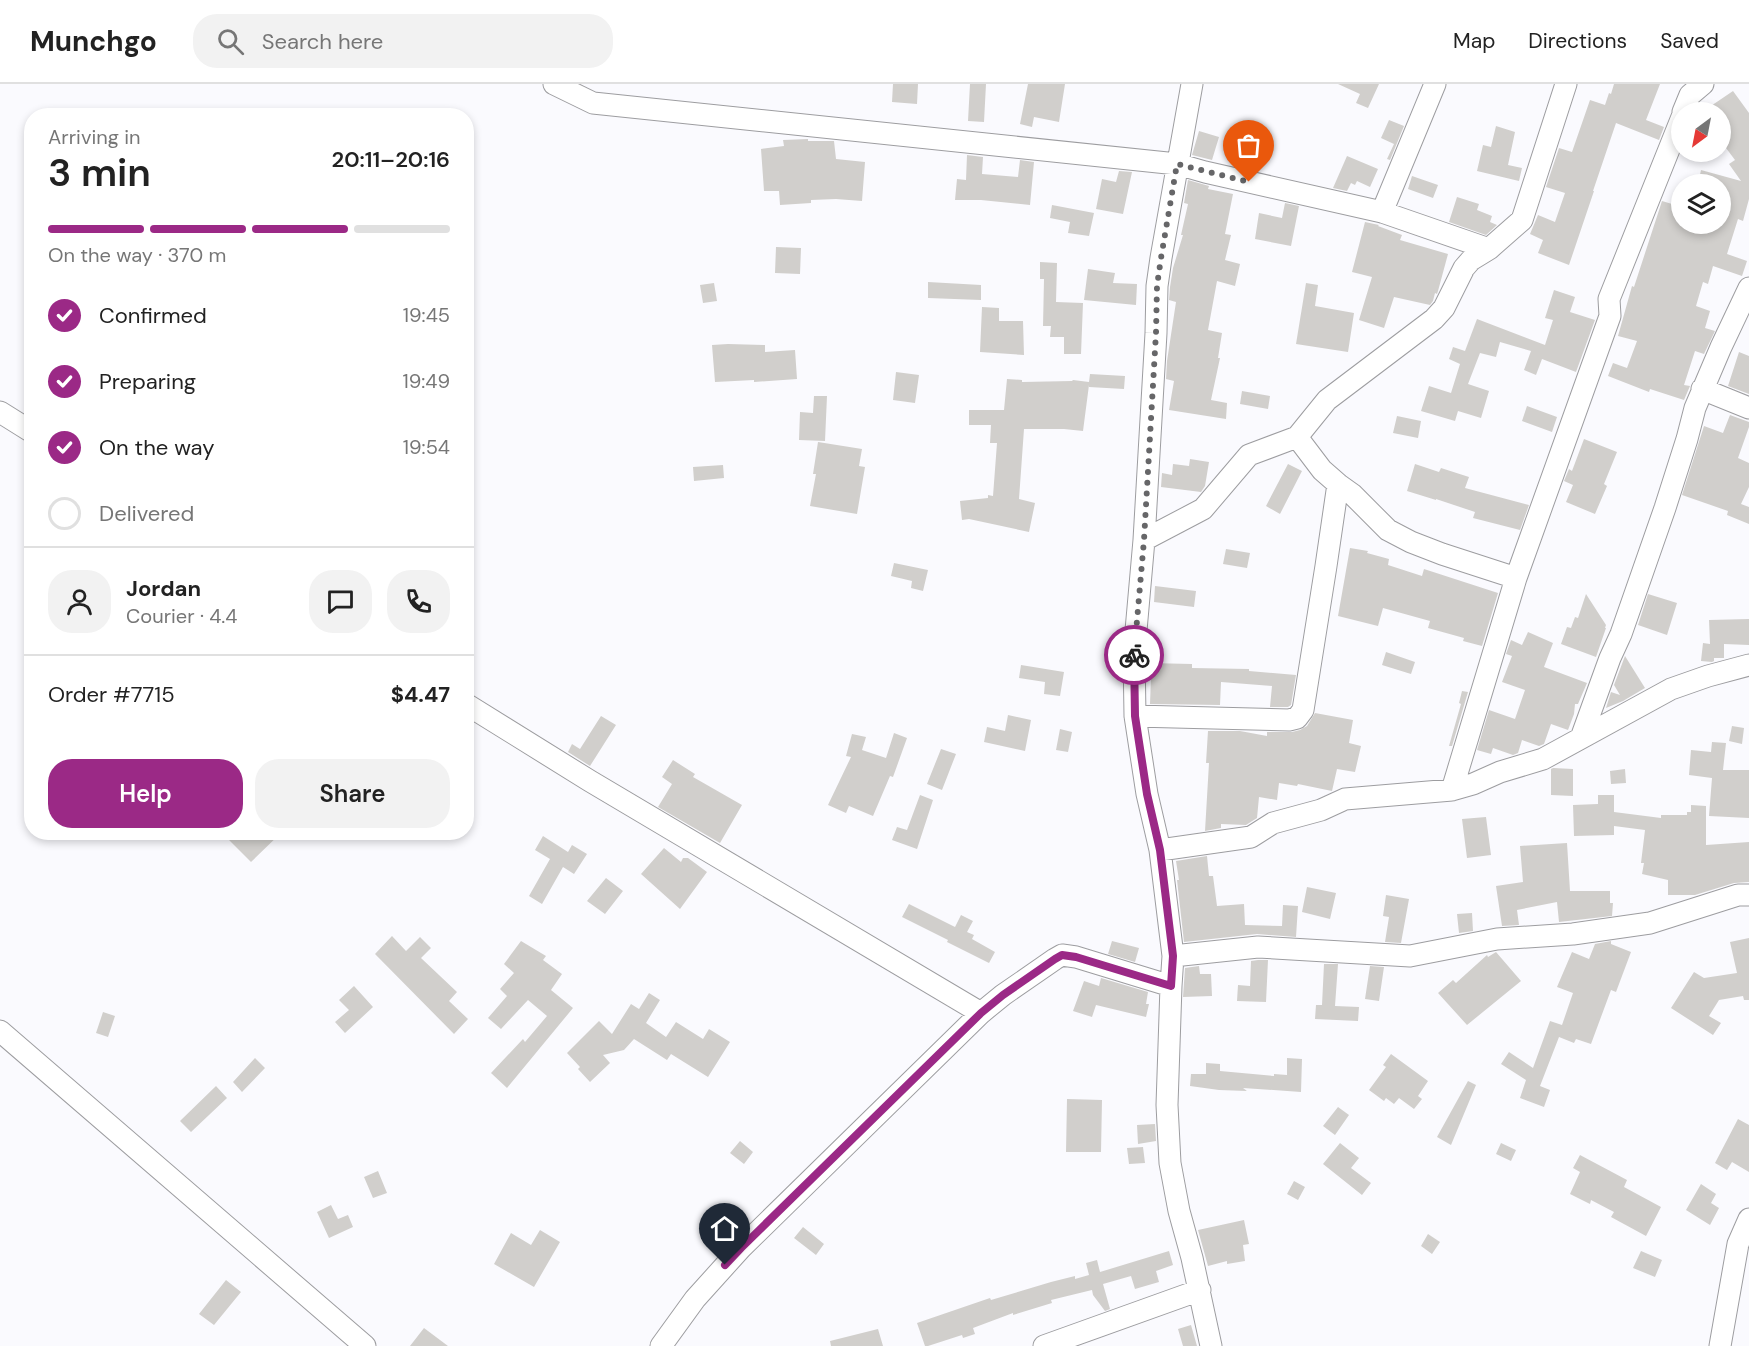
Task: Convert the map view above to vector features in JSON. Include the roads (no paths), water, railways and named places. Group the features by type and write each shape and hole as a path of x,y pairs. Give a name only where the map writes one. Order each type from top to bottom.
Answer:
{"street":[{"path":"554,84 589,94 1177,164 1382,212 1489,249"},
{"path":"1192,84 1157,286 1156,344 1144,540 1134,653 1135,716 1147,794 1160,850 1173,956 1167,1106 1170,1163 1211,1346"},
{"path":"1382,212 1435,84"},
{"path":"1144,540 1203,509 1249,455 1297,437 1327,400 1434,319 1444,308 1470,260 1489,249 1522,220 1566,84"},
{"path":"1687,102 1690,95 1703,84"},
{"path":"1452,790 1516,578 1610,316 1610,299 1671,145"},
{"path":"1581,738 1651,550 1702,389 1749,288"},
{"path":"1702,389 1749,408"},
{"path":"0,412 24,427"},
{"path":"1297,437 1322,470 1352,494 1388,530 1442,554 1516,578"},
{"path":"1135,716 1289,720 1297,718 1303,710 1338,484"},
{"path":"1160,850 1251,837 1273,823 1322,810 1345,799 1452,790 1473,784 1500,772 1542,759 1671,688 1749,665"},
{"path":"474,709 590,781 981,1013"},
{"path":"1173,956 1258,947 1410,956 1497,939 1573,934 1650,923 1737,895 1749,895"},
{"path":"661,1346 695,1299 741,1248 981,1013 1003,995 1062,955 1076,957 1171,986"},
{"path":"0,1031 365,1346"},
{"path":"1720,1346 1749,1219"},
{"path":"1044,1346 1200,1290"}]}
